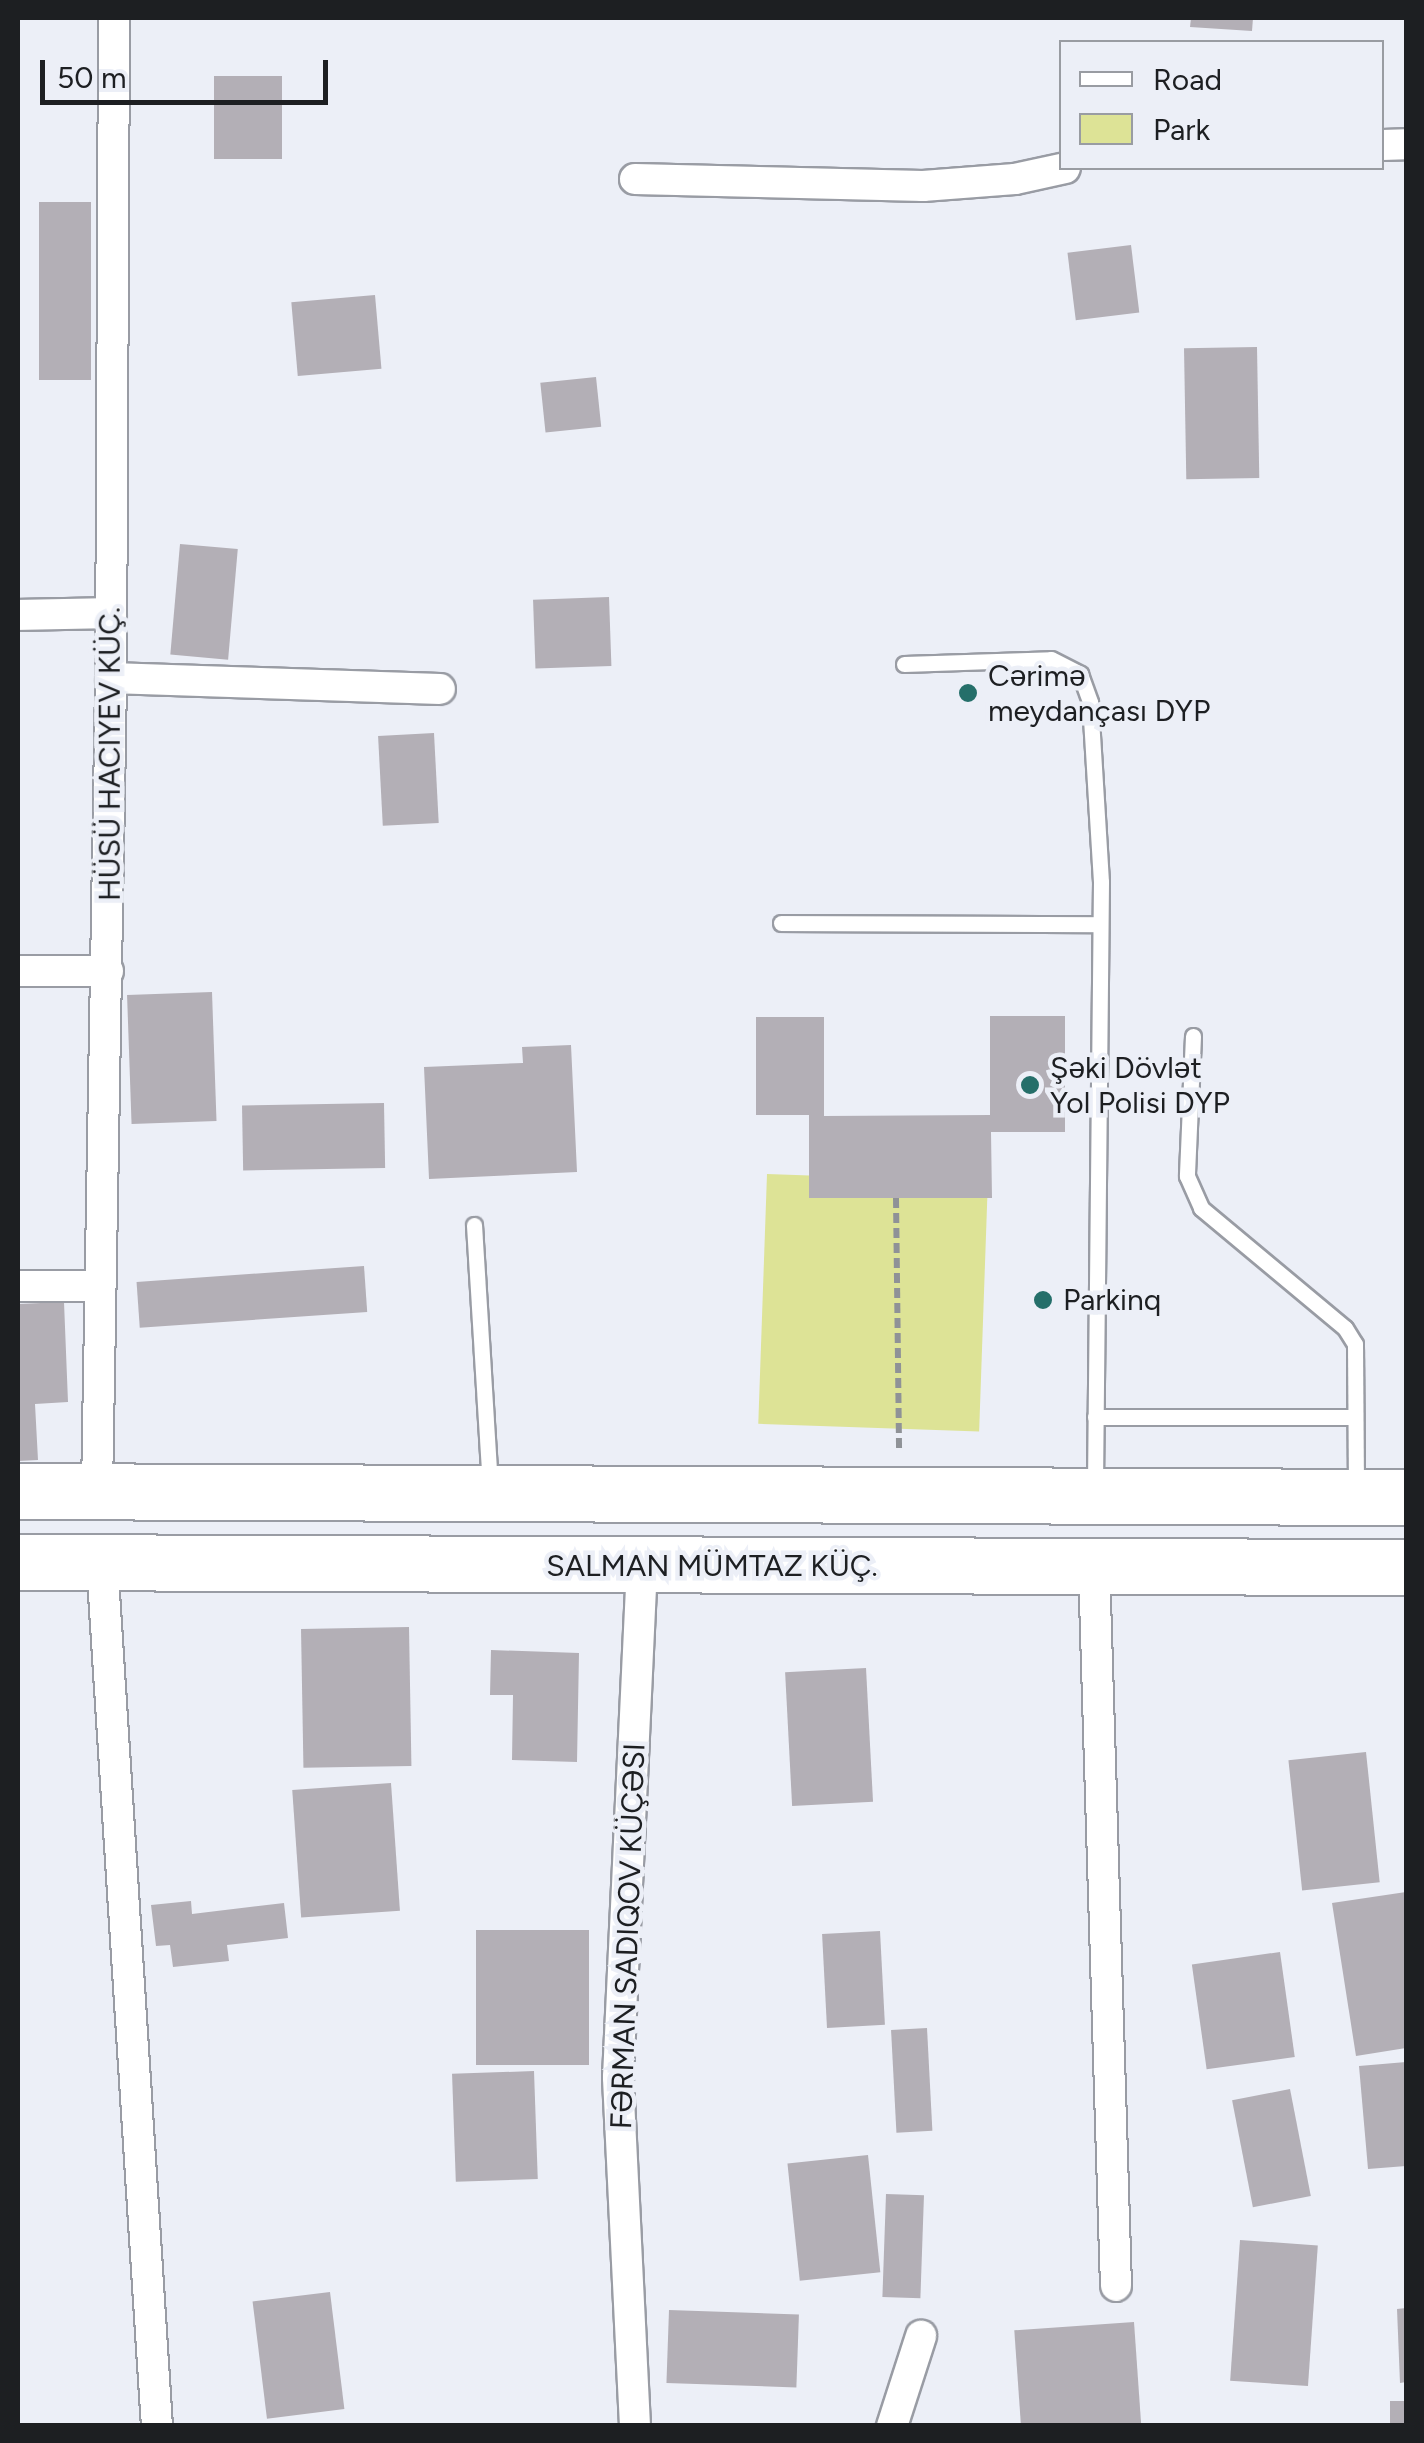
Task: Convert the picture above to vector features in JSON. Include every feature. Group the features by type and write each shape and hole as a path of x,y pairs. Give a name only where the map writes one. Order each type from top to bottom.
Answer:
{"highway":[{"path":"18,1491 1381,1497"},
{"path":"179,1562 181,1492"},
{"path":"1094,1567 1095,1498"},
{"name":"SALMAN MÜMTAZ KÜÇ.","path":"18,1562 1406,1567"}],"street":[{"path":"97,1491 112,678 114,18"},
{"path":"635,179 923,186 1015,179 1059,169"},
{"path":"18,615 111,614"},
{"path":"112,678 440,689"},
{"path":"18,971 108,971"},
{"path":"18,1286 100,1286"},
{"path":"102,1562 157,2426"},
{"path":"636,2426 618,2077 642,1567"},
{"path":"1094,1567 1116,2286"},
{"path":"892,2426 920,2336"}],"lane":[{"path":"904,664 1051,659 1080,674 1090,702 1100,924 1095,1498"},
{"path":"782,923 1100,924"},
{"path":"1192,1036 1187,1176 1201,1208 1345,1328 1354,1344 1354,1417 1381,1497"},
{"path":"474,1224 490,1492"},
{"path":"1096,1417 1354,1417"}],"path":[{"path":"896,1198 900,1496"}],"green space":[{"path":"767,1174 988,1182 979,1432 758,1424"}],"building":[{"path":"1191,18 1253,18 1252,31 1190,27"},
{"path":"214,76 282,76 282,159 214,159"},
{"path":"39,202 91,202 91,380 39,380"},
{"path":"1131,245 1139,312 1076,320 1067,253"},
{"path":"375,295 381,369 298,376 291,302"},
{"path":"1257,347 1259,478 1186,479 1184,348"},
{"path":"596,377 601,427 546,433 540,383"},
{"path":"180,544 238,549 228,660 170,655"},
{"path":"609,597 611,666 535,669 533,600"},
{"path":"434,733 439,823 383,826 378,736"},
{"path":"212,992 217,1121 132,1124 127,995"},
{"path":"990,1016 1065,1016 1065,1132 991,1132 992,1198 809,1198 809,1115 756,1115 756,1017 824,1017 824,1116 990,1115"},
{"path":"571,1045 577,1172 429,1179 424,1067 523,1063 522,1047"},
{"path":"384,1103 385,1168 243,1170 242,1105"},
{"path":"364,1266 367,1312 140,1328 137,1282"},
{"path":"64,1302 68,1402 35,1404 38,1460 18,1461 18,1304"},
{"path":"409,1627 411,1766 303,1768 301,1629"},
{"path":"491,1650 579,1653 577,1762 512,1760 513,1695 490,1695"},
{"path":"866,1668 873,1802 792,1806 785,1672"},
{"path":"1366,1752 1380,1882 1302,1890 1288,1760"},
{"path":"391,1783 400,1911 301,1918 292,1790"},
{"path":"1406,1892 1406,2048 1356,2056 1332,1903"},
{"path":"191,1901 192,1914 284,1903 288,1938 227,1945 229,1961 173,1967 170,1945 156,1946 151,1905"},
{"path":"476,1930 589,1930 589,2065 476,2065"},
{"path":"880,1931 885,2025 827,2028 822,1934"},
{"path":"1280,1952 1295,2057 1207,2069 1192,1964"},
{"path":"927,2028 932,2131 896,2133 891,2030"},
{"path":"1406,2062 1406,2166 1368,2169 1359,2066"},
{"path":"534,2071 538,2179 456,2182 452,2074"},
{"path":"1290,2089 1311,2196 1253,2207 1232,2100"},
{"path":"868,2155 880,2272 800,2281 787,2163"},
{"path":"886,2194 924,2195 920,2298 882,2297"},
{"path":"1240,2240 1318,2245 1308,2386 1230,2381"},
{"path":"330,2292 344,2409 267,2419 253,2302"},
{"path":"1406,2308 1406,2382 1400,2383 1397,2309"},
{"path":"669,2310 799,2315 796,2387 666,2383"},
{"path":"1134,2322 1141,2426 1021,2426 1014,2330"},
{"path":"1390,2401 1406,2401 1406,2426 1390,2426"}],"place":[{"name":"Cərimə meydançası DYP","path":"968,693"},
{"name":"Şəki Dövlət Yol Polisi DYP","path":"1030,1085"},
{"name":"Parkinq","path":"1043,1300"}]}
